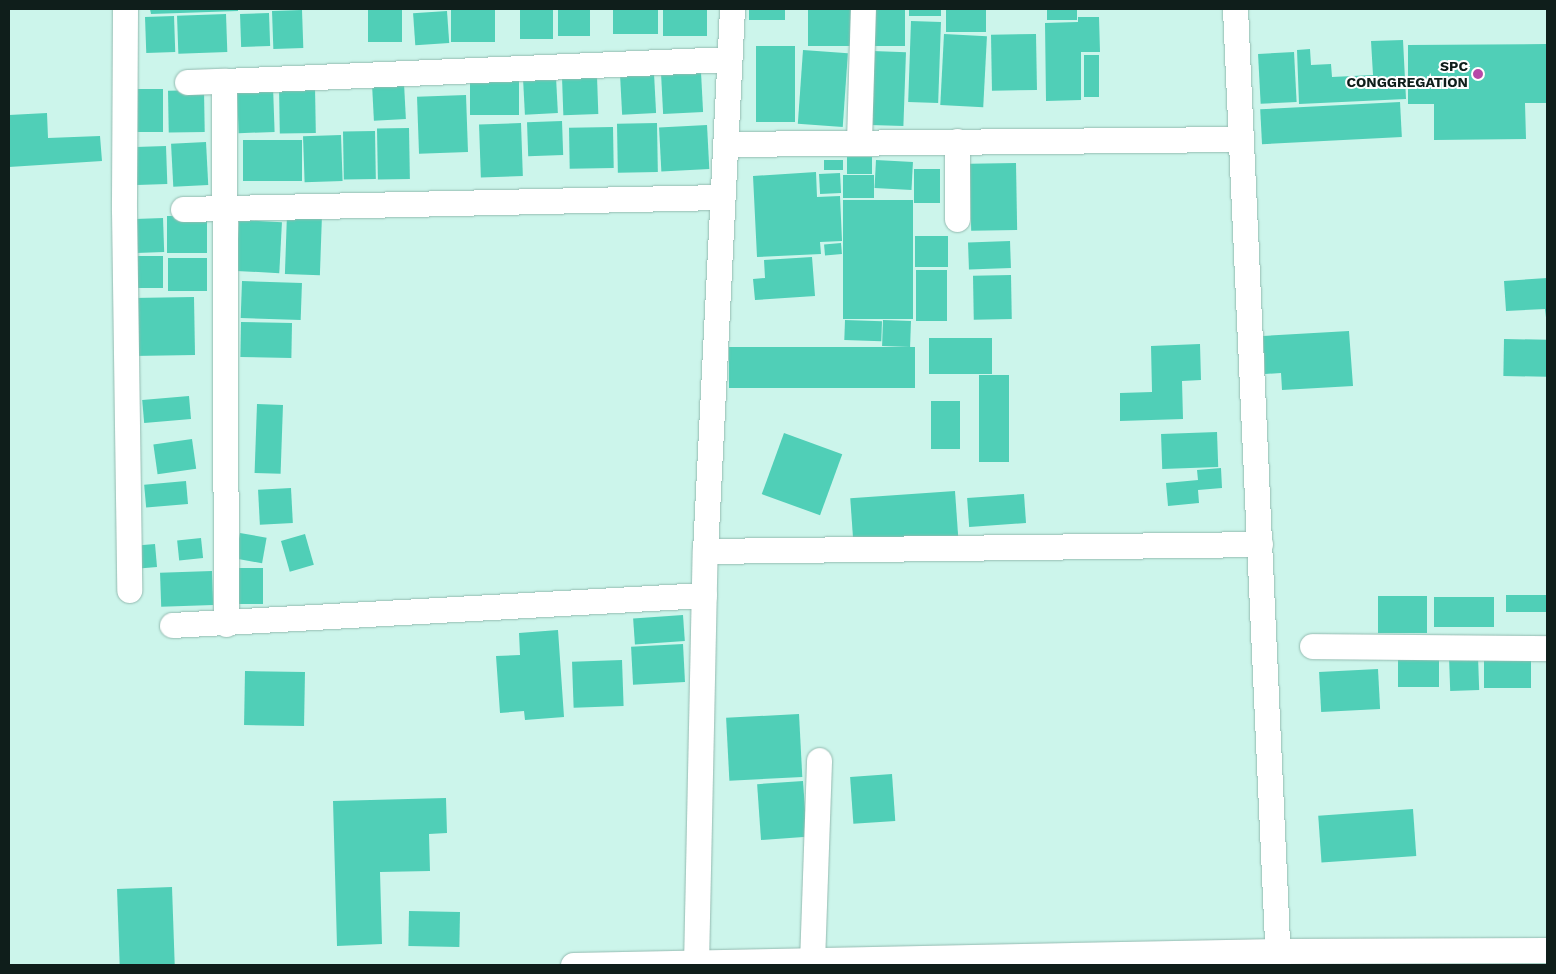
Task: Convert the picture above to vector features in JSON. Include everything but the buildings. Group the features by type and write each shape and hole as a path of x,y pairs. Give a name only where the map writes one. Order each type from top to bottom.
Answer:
{"street":[{"path":"125,9 124,210 129,590"},
{"path":"696,965 705,551 721,197 726,144 732,9"},
{"path":"859,141 864,9"},
{"path":"1235,9 1278,958"},
{"path":"187,82 729,59"},
{"path":"224,81 226,624"},
{"path":"726,144 859,141 1241,139"},
{"path":"957,141 957,219"},
{"path":"183,209 721,197"},
{"path":"705,551 1260,544"},
{"path":"172,625 226,624 704,595"},
{"path":"1312,646 1547,648"},
{"path":"812,962 819,760"},
{"path":"573,965 1278,958 1547,950"}],"place":[{"name":"SPC CONGGREGATION","path":"1478,74"}]}
